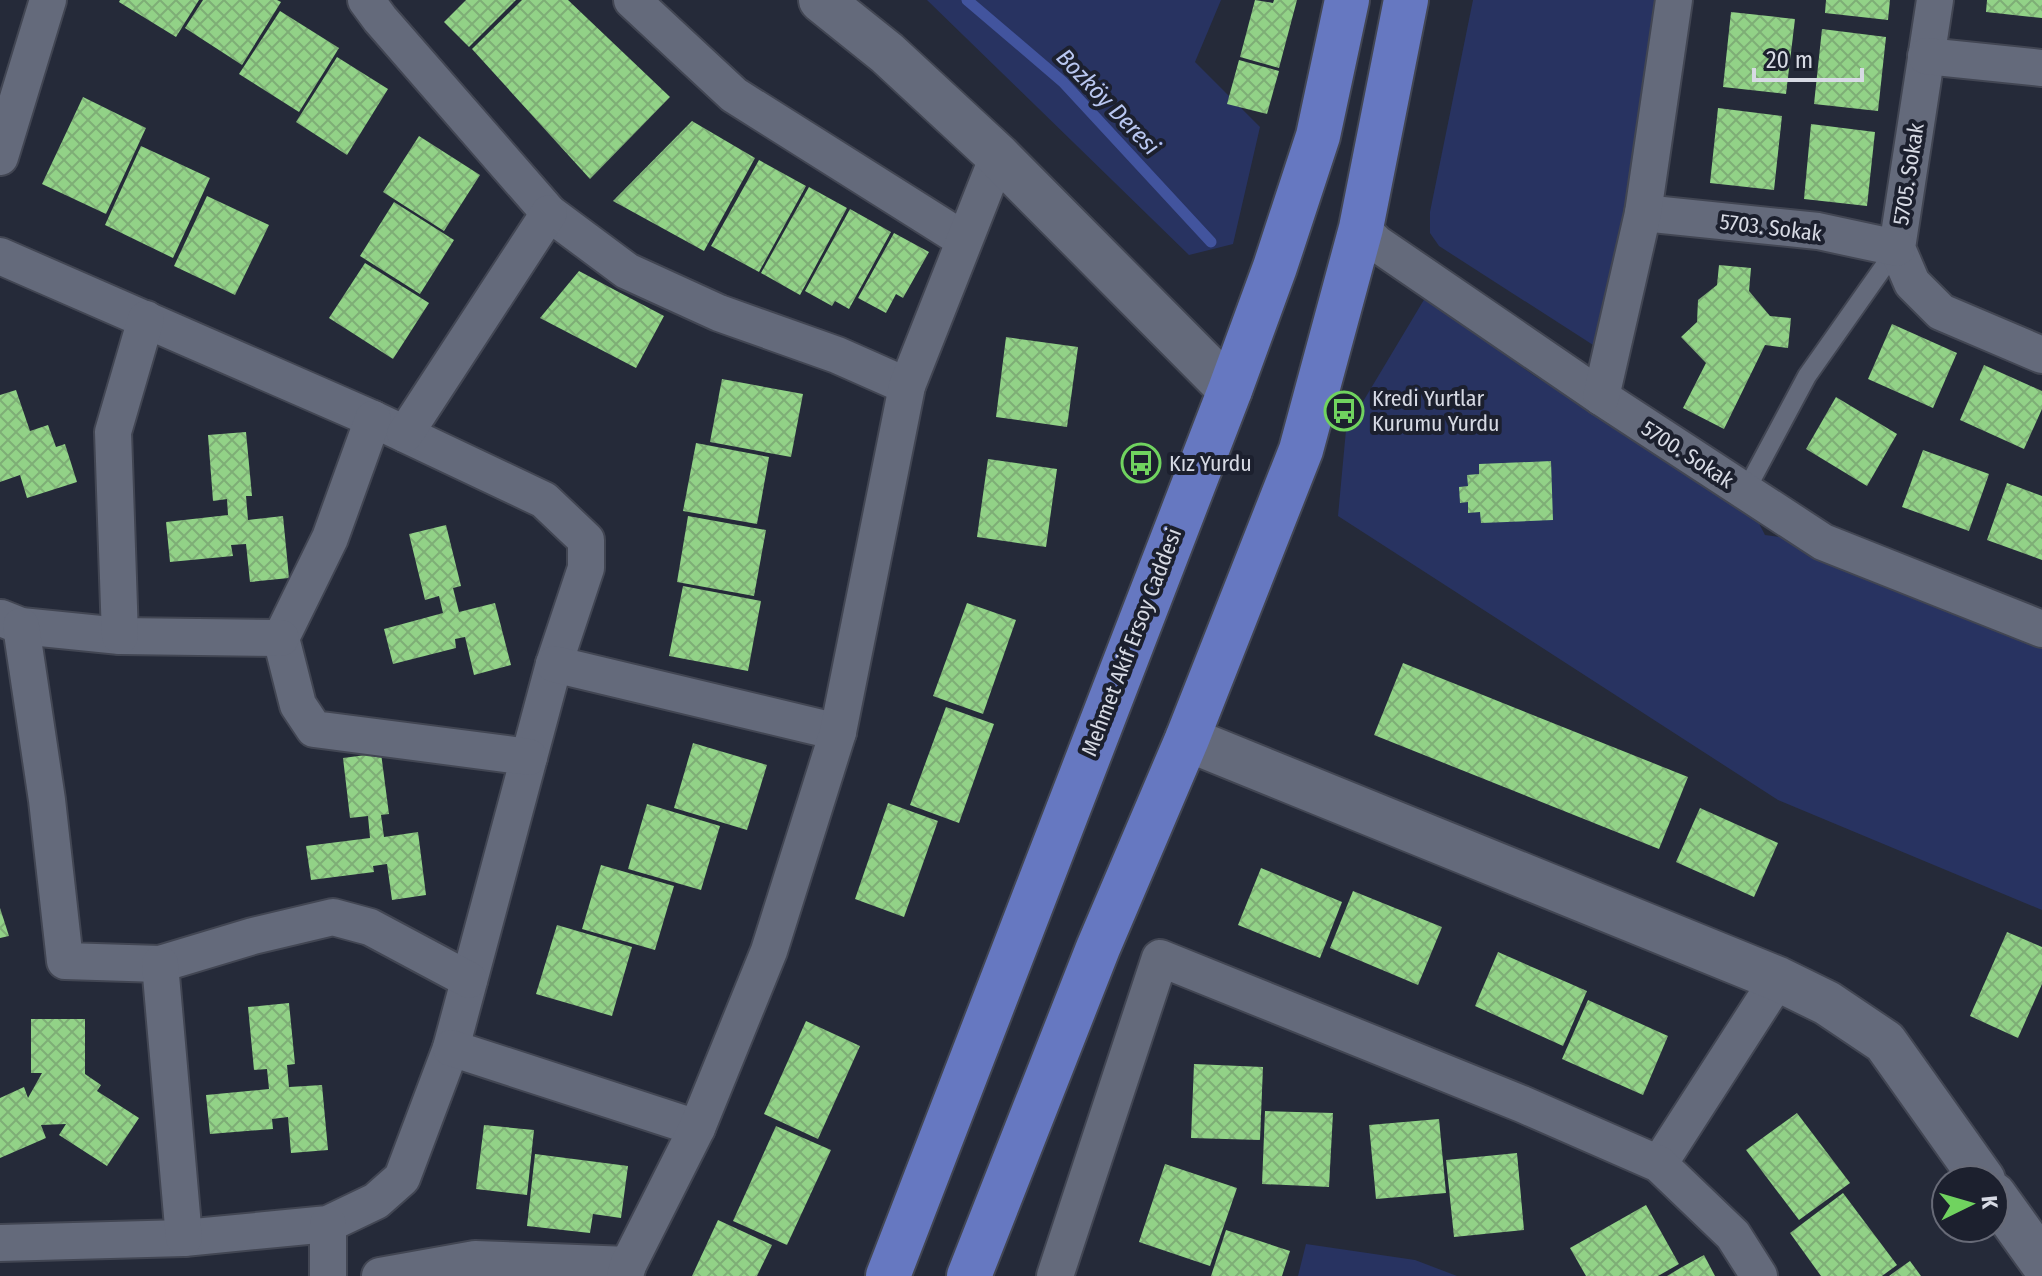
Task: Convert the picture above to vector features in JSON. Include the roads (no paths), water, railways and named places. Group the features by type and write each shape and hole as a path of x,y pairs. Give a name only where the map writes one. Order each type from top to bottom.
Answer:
{"main road":[{"name":"Mehmet Akif Ersoy Caddesi","path":"888,1276 1275,267 1318,136 1347,0"},
{"path":"969,1276 1098,948 1187,739 1301,450 1361,228 1406,0"}],"street":[{"path":"0,157 48,0"},
{"path":"366,0 549,213 627,271 719,313 837,355 907,386"},
{"path":"632,0 734,95 964,240"},
{"path":"821,0 887,53 998,156 1230,390"},
{"path":"1601,397 1643,213 1674,0"},
{"name":"5705. Sokak","path":"1935,0 1897,248 1912,283 1941,312 2042,355"},
{"path":"1926,56 2042,68"},
{"path":"380,1276 475,1259 626,1271 697,1128 769,951 838,732 907,386 998,156"},
{"path":"405,434 549,213"},
{"name":"5703. Sokak","path":"1643,213 1818,231 1897,248"},
{"name":"5700. Sokak","path":"1361,228 1376,243 1601,397 1823,542 2042,629"},
{"path":"0,256 373,419 544,500 586,540 586,568 554,664 451,1048 402,1178 376,1201 328,1224 184,1238 0,1243"},
{"path":"120,636 113,432 146,319"},
{"path":"373,419 330,538 281,638 298,705 314,729 529,757"},
{"path":"281,638 120,636 10,622 47,800 65,961 160,964 253,936 333,917 370,927 469,980"},
{"path":"554,664 838,732"},
{"path":"1187,739 1778,979 1827,1003 1885,1042 1972,1164"},
{"path":"1055,1276 1160,958 1494,1093 1659,1164 1733,1235 1759,1276"},
{"path":"160,964 184,1238"},
{"path":"1659,1164 1778,979"},
{"path":"451,1048 697,1128"},
{"path":"2010,1217 2042,1262"},
{"path":"328,1224 328,1276"}],"lane":[{"path":"1745,492 1807,376 1897,248"}],"waterway":[{"name":"Bozköy Deresi","path":"967,0 1063,82 1211,242"}],"place":[{"name":"Kredi Yurtlar Kurumu Yurdu","path":"1344,411"},
{"name":"Kız Yurdu","path":"1141,463"}]}
